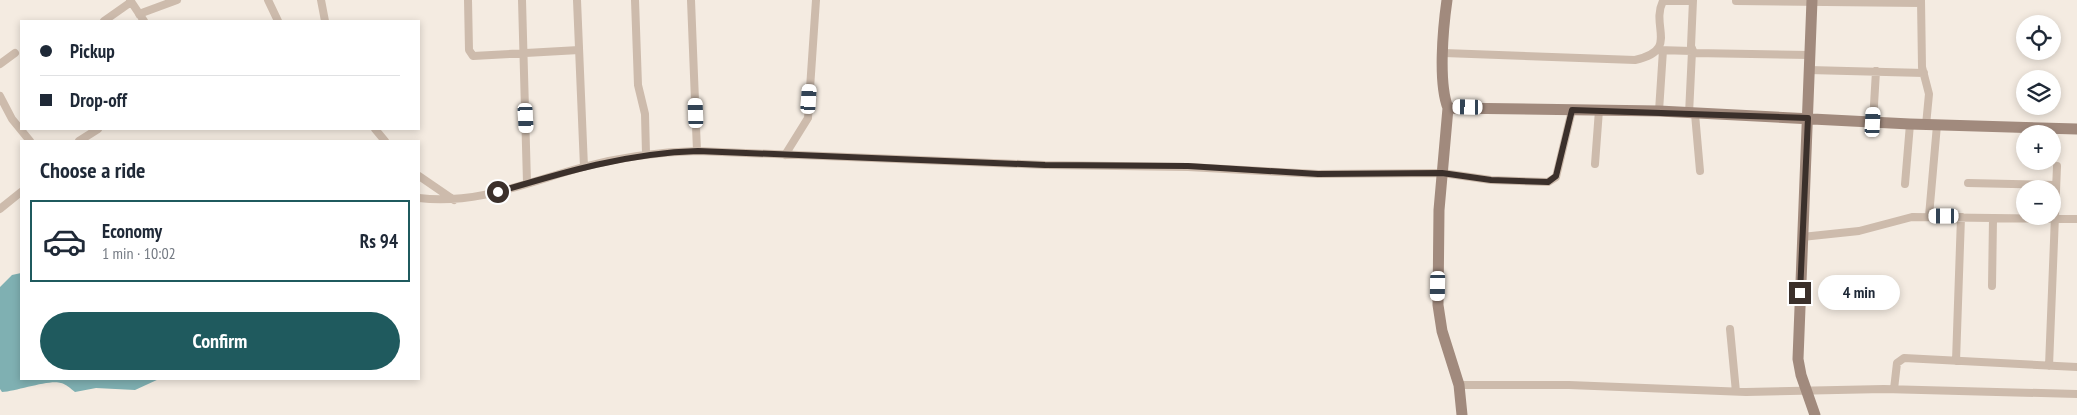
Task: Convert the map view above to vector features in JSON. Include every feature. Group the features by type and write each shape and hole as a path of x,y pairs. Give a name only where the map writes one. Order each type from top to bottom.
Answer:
{"street":[{"path":"139,14 177,0"},
{"path":"268,0 278,20"},
{"path":"321,0 325,20"},
{"path":"468,0 469,50 471,55 476,57 579,50"},
{"path":"522,0 527,183"},
{"path":"577,0 584,167"},
{"path":"634,0 638,85 645,114 646,154"},
{"path":"691,0 698,151"},
{"path":"785,154 808,118 816,0"},
{"path":"1447,0 1443,93 1448,108 1442,173 1438,305 1442,331 1459,385 1462,415"},
{"path":"1812,0 1798,359 1815,415"},
{"path":"105,20 131,1 143,20"},
{"path":"1659,112 1662,3 1665,1 1693,1 1692,114 1700,171"},
{"path":"1736,1 1921,1 1920,39 1932,125 1929,216"},
{"path":"1444,52 1627,61 1642,58 1660,50 1697,54 1809,55"},
{"path":"0,64 15,53"},
{"path":"1809,70 1924,73"},
{"path":"1873,122 1876,71"},
{"path":"0,96 12,119 20,129"},
{"path":"1448,108 1659,112 1932,125 2077,129"},
{"path":"420,198 471,199 584,167 646,154 698,151 1045,165 1188,166 1318,174 1442,173 1491,180 1552,180 1556,176 1572,110"},
{"path":"1595,164 1599,110"},
{"path":"1905,184 1910,124"},
{"path":"21,130 29,140"},
{"path":"81,140 96,130"},
{"path":"376,130 384,140"},
{"path":"420,177 454,200"},
{"path":"1968,183 2016,184"},
{"path":"0,209 20,193"},
{"path":"1802,237 1850,232 1912,216 2016,219"},
{"path":"1956,361 1962,217"},
{"path":"1992,286 1993,219"},
{"path":"2061,219 2077,219"},
{"path":"2049,366 2056,225"},
{"path":"1730,330 1736,392"},
{"path":"1894,389 1897,364 1901,359 2077,367"},
{"path":"1459,385 1569,385 1736,392 1894,389 2077,394"}],"water":[{"path":"20,273 20,380 157,380 135,390 96,388 75,392 65,384 56,382 2,392 0,389 0,287 12,275"}],"route":[{"path":"498,192 584,167 623,158 666,152 698,151 1045,165 1188,166 1318,174 1442,173 1491,180 1548,182 1556,176 1572,110 1808,118 1800,293"}]}
